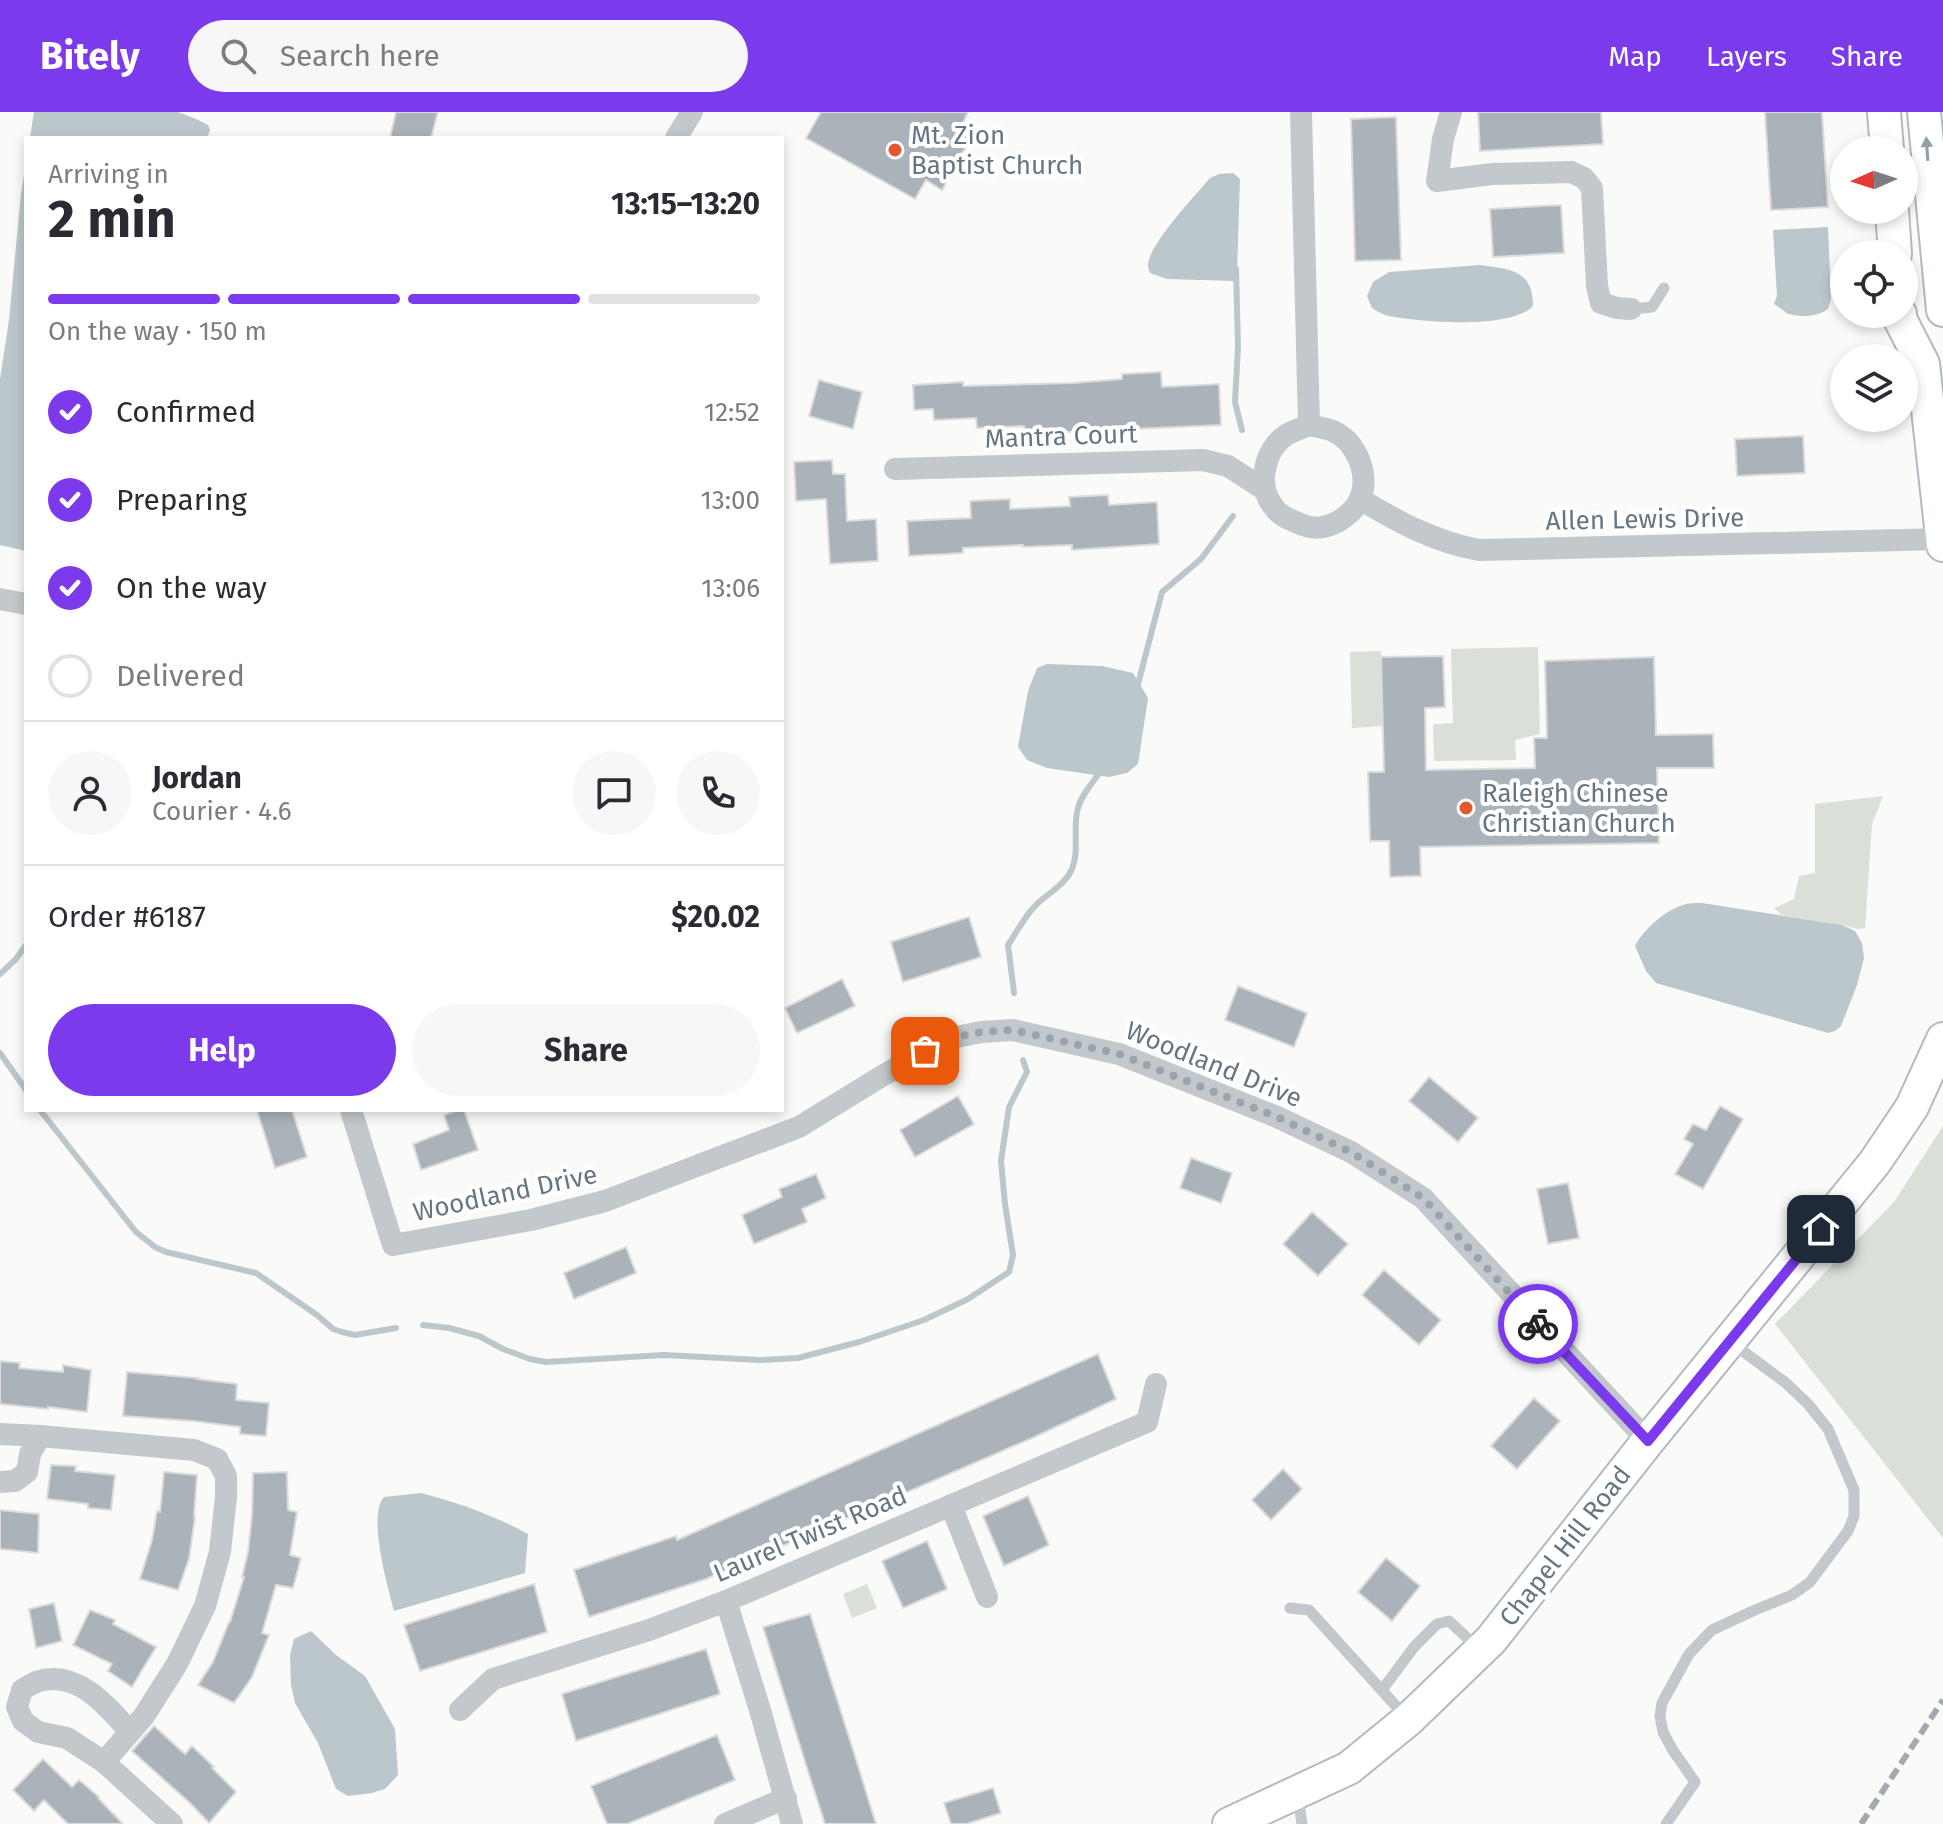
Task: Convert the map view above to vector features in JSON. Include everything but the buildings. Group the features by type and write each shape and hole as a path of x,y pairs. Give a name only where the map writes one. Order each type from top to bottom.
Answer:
{"main road":[{"path":"1884,112 1886,136"},
{"path":"1923,364 1943,312 1924,112"},
{"path":"1905,328 1923,364 1943,545"},
{"name":"Chapel Hill Road","path":"1229,1824 1298,1809 1409,1719 1491,1640 1875,1162 1912,1107 1943,1039"}],"street":[{"path":"677,136 692,112"},
{"path":"1301,112 1309,425"},
{"path":"1451,112 1443,139 1437,181 1534,171 1571,172 1584,178 1592,188 1597,286 1601,303 1631,309"},
{"path":"1309,425 1332,430 1346,440 1361,461 1363,477 1360,499 1347,516 1330,526 1309,528 1284,517 1271,505 1265,490 1268,456 1286,435 1309,425"},
{"name":"Mantra Court","path":"1228,466 1268,456"},
{"name":"Mantra Court","path":"895,469 1203,460 1228,466 1265,490"},
{"name":"Allen Lewis Drive","path":"1360,499 1425,534 1479,550 1943,539"},
{"path":"0,599 24,604"},
{"name":"Woodland Drive","path":"352,1112 393,1245 531,1220 605,1201 799,1127 947,1039 1013,1030 1119,1054 1277,1117 1351,1152 1423,1198 1648,1441"},
{"name":"Laurel Twist Road","path":"460,1710 493,1679 649,1630 726,1601 1147,1422 1156,1384"},
{"path":"0,1434 194,1450 217,1459 226,1476 220,1552 205,1606 177,1664 144,1716 104,1762"},
{"path":"0,1482 15,1481 27,1472 30,1454 40,1436"},
{"path":"951,1505 987,1597"},
{"path":"726,1601 792,1824"},
{"path":"130,1732 90,1692 67,1680 40,1681 22,1690 17,1707 23,1721 38,1732 67,1738 104,1762 172,1824"},
{"path":"725,1824 786,1798"}],"lane":[{"path":"1631,309 1652,307 1664,288"},
{"path":"1666,1824 1695,1782 1667,1740 1660,1716 1662,1703 1689,1654 1712,1630 1792,1595 1810,1582 1848,1531 1854,1516 1854,1490 1828,1429 1786,1383 1729,1341"},
{"path":"1290,1608 1309,1610 1409,1719"},
{"path":"1382,1690 1414,1647 1437,1624 1449,1621 1480,1650"}],"shaded area":[{"path":"34,112 178,112 208,125 210,130 208,136 30,136"},
{"path":"1233,173 1240,179 1237,274 1234,281 1167,279 1150,273 1148,264 1153,251 1176,218 1210,178"},
{"path":"24,175 24,551 0,545 0,379"},
{"path":"1828,227 1828,309 1819,314 1797,316 1786,313 1774,304 1777,296 1773,230"},
{"path":"1480,265 1510,270 1524,278 1532,294 1533,306 1522,314 1505,319 1443,322 1385,315 1372,308 1367,296 1373,282 1389,272"},
{"path":"1538,647 1540,734 1515,740 1516,760 1434,761 1433,725 1453,723 1451,649"},
{"path":"1381,651 1383,726 1352,728 1350,652"},
{"path":"1047,664 1102,666 1133,673 1148,698 1138,764 1127,773 1109,777 1047,768 1027,760 1018,747 1028,691 1037,668"},
{"path":"1883,796 1872,824 1865,928 1781,915 1774,908 1794,899 1799,876 1815,873 1815,804"},
{"path":"1702,903 1842,925 1855,931 1862,943 1864,958 1841,1026 1828,1033 1656,983 1646,971 1635,946 1662,916 1685,904"},
{"path":"1943,1126 1943,1538 1775,1324 1894,1202"},
{"path":"421,1493 476,1510 528,1534 525,1573 394,1611 380,1552 379,1506 384,1497"},
{"path":"867,1584 877,1608 852,1618 843,1594"},
{"path":"311,1631 336,1655 365,1676 395,1729 398,1775 385,1789 348,1796 336,1789 318,1743 295,1703 290,1655 294,1639"}],"waterway":[{"path":"1236,269 1238,347 1235,402 1242,430"},
{"path":"1137,688 1162,592 1201,559 1233,516"},
{"path":"1014,993 1008,945 1033,908 1069,875 1075,854 1078,808 1101,771"},
{"path":"0,974 24,948"},
{"path":"0,1053 24,1087"},
{"path":"423,1325 479,1336 503,1349 546,1362 664,1355 760,1360 798,1358 924,1320 968,1299 1009,1272 1013,1255 1001,1161 1009,1107 1027,1072 1023,1060"},
{"path":"42,1112 136,1232 155,1247 256,1273 333,1329 355,1335 396,1328"}],"railway":[{"path":"1861,1824 1943,1700"}],"way so far":[{"path":"925,1051 947,1039 1013,1030 1119,1054 1277,1117 1351,1152 1423,1198 1538,1324"}],"place":[{"name":"Mt. Zion Baptist Church","path":"895,150"},
{"name":"Raleigh Chinese Christian Church","path":"1466,808"}],"route":[{"path":"1538,1324 1648,1441 1821,1229"}]}
